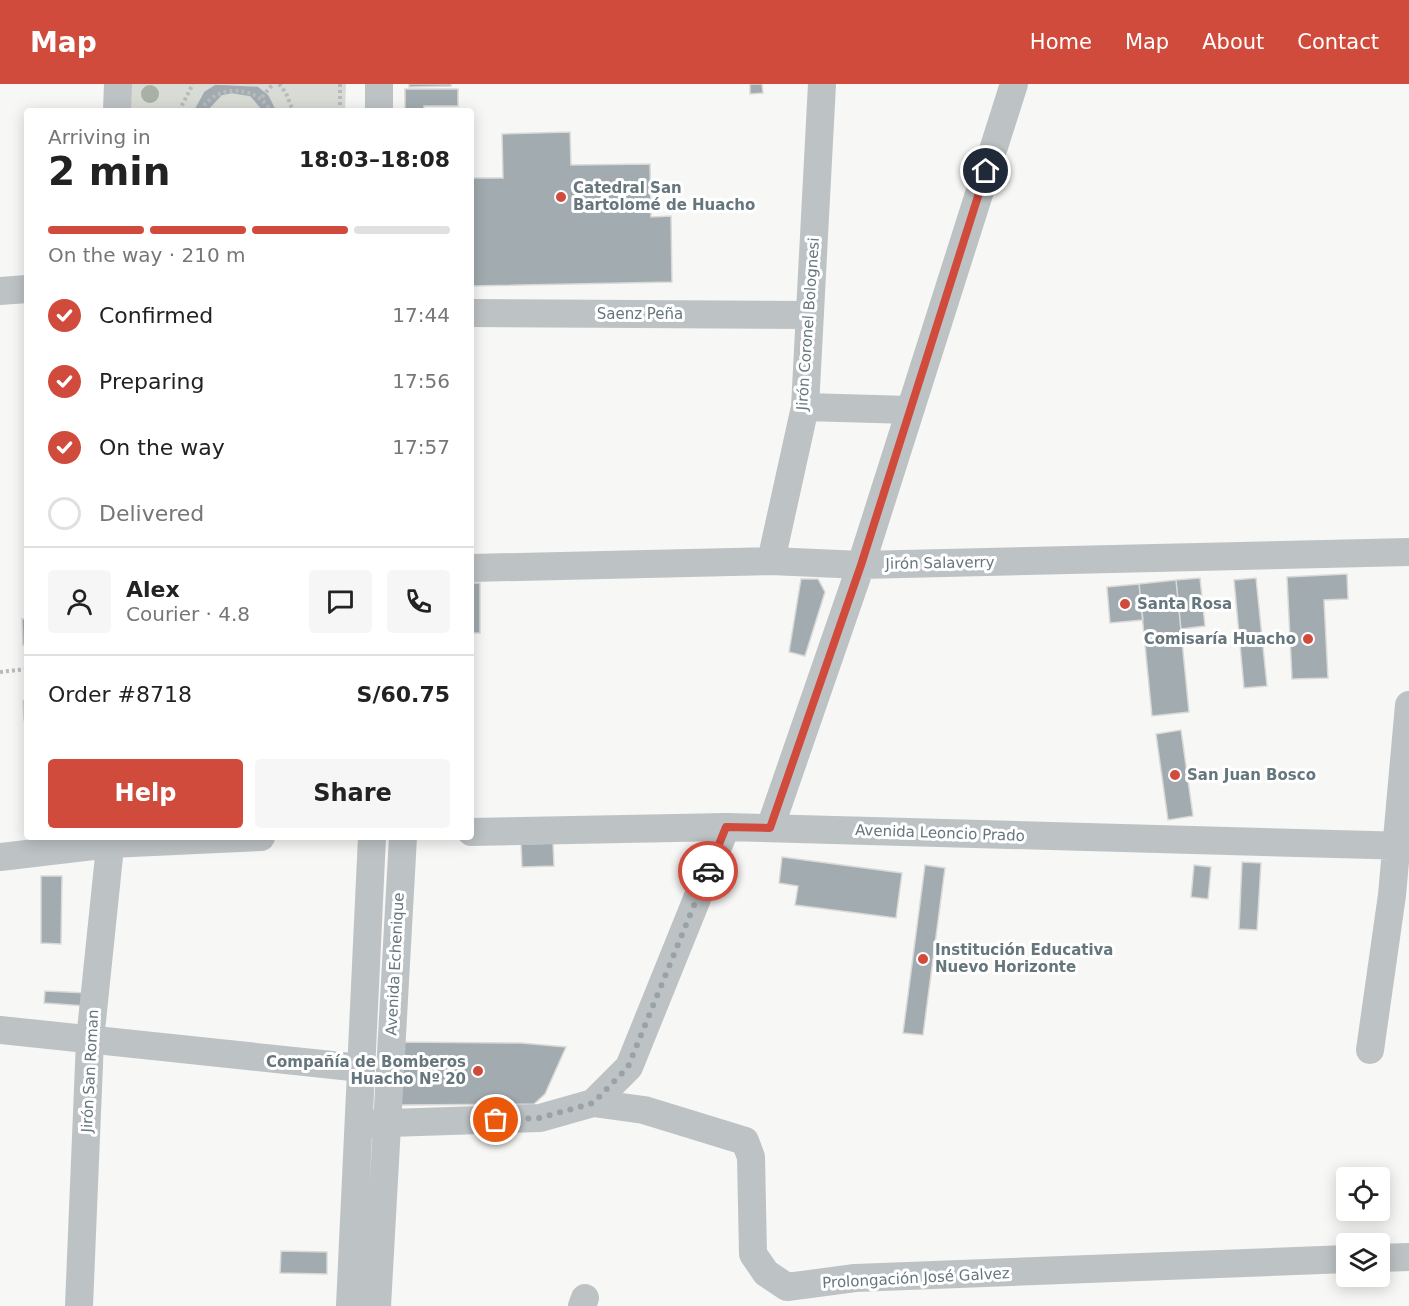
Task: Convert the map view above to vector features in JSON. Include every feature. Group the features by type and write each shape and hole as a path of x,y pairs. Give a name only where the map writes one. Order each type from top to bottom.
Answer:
{"street":[{"path":"117,108 118,84"},
{"path":"379,84 379,108"},
{"name":"Jirón Coronel Bolognesi","path":"771,561 805,407 822,84"},
{"path":"770,828 861,565 1014,84"},
{"path":"0,291 24,289"},
{"name":"Saenz Peña","path":"474,313 810,315"},
{"path":"805,407 910,410"},
{"name":"Jirón Salaverry","path":"474,568 771,561 861,565 1409,552"},
{"path":"1370,1050 1403,846 1409,705"},
{"path":"593,1103 628,1067 726,827"},
{"name":"Avenida Leoncio Prado","path":"474,832 726,827 1403,846"},
{"path":"0,857 110,841 148,840"},
{"name":"Avenida Echenique","path":"372,840 361,1068 373,1124 377,1306"},
{"name":"Avenida Echenique","path":"350,1306 373,1124 403,840"},
{"name":"Jirón San Roman","path":"79,1306 90,1040 110,841"},
{"path":"0,1030 361,1068"},
{"name":"Prolongación José Galvez","path":"373,1124 540,1118 593,1103 644,1110 745,1141 751,1157 753,1254 766,1273 787,1287 855,1278 1336,1259"},
{"path":"1390,1258 1409,1257"}],"path":[{"path":"181,108 185,95 193,84"},
{"path":"262,97 273,84"},
{"path":"279,84 286,93 292,108"},
{"path":"340,84 340,108"},
{"path":"203,108 212,95 224,88 238,85 262,97 269,108"},
{"path":"0,672 24,669"}],"shaded area":[{"path":"130,84 346,84 345,108 129,108"}],"building":[{"path":"215,84 258,86 269,95 276,108 259,108 250,97 232,94 222,96 211,108 195,108 204,91"},
{"path":"409,84 451,84 451,86 409,87"},
{"path":"750,84 762,84 763,93 750,94"},
{"path":"405,89 458,89 458,106 405,108"},
{"name":"Catedral San Bartolomé de Huacho","path":"570,132 571,165 650,164 651,217 671,216 672,282 474,286 474,178 503,178 502,134"},
{"name":"Comisaría Huacho","path":"1347,574 1348,599 1324,600 1328,678 1292,679 1287,577"},
{"path":"1200,578 1205,626 1181,629 1176,580"},
{"path":"1256,578 1267,686 1244,688 1234,580"},
{"path":"801,579 818,579 825,592 805,656 789,652"},
{"path":"1176,580 1189,712 1152,716 1139,584"},
{"path":"474,583 480,583 480,633 474,633"},
{"name":"Santa Rosa","path":"1139,584 1143,620 1110,623 1107,587"},
{"path":"22,619 24,619 24,645"},
{"name":"San Juan Bosco","path":"1181,730 1193,816 1168,820 1156,734"},
{"path":"553,843 554,866 522,867 521,844"},
{"path":"782,857 902,873 896,918 795,905 798,886 779,883"},
{"path":"1242,862 1261,863 1257,930 1239,929"},
{"name":"Institución Educativa Nuevo Horizonte","path":"925,865 945,868 923,1035 903,1033"},
{"path":"1194,865 1211,867 1208,899 1191,897"},
{"path":"41,876 62,876 61,944 41,943"},
{"path":"45,991 87,993 86,1006 44,1003"},
{"name":"Compañía de Bomberos Huacho Nº 20","path":"400,1042 521,1043 566,1047 545,1094 534,1104 399,1105"},
{"path":"281,1251 327,1252 327,1274 280,1273"}],"way so far":[{"path":"496,1120 540,1118 593,1103 628,1067 708,871"}],"place":[{"name":"Catedral San Bartolomé de Huacho","path":"561,197"},
{"name":"Santa Rosa","path":"1125,604"},
{"name":"Comisaría Huacho","path":"1308,639"},
{"name":"San Juan Bosco","path":"1175,775"},
{"name":"Institución Educativa Nuevo Horizonte","path":"923,959"},
{"name":"Compañía de Bomberos Huacho Nº 20","path":"478,1071"}],"route":[{"path":"708,871 726,827 770,828 809,723 861,565 986,171"}]}
